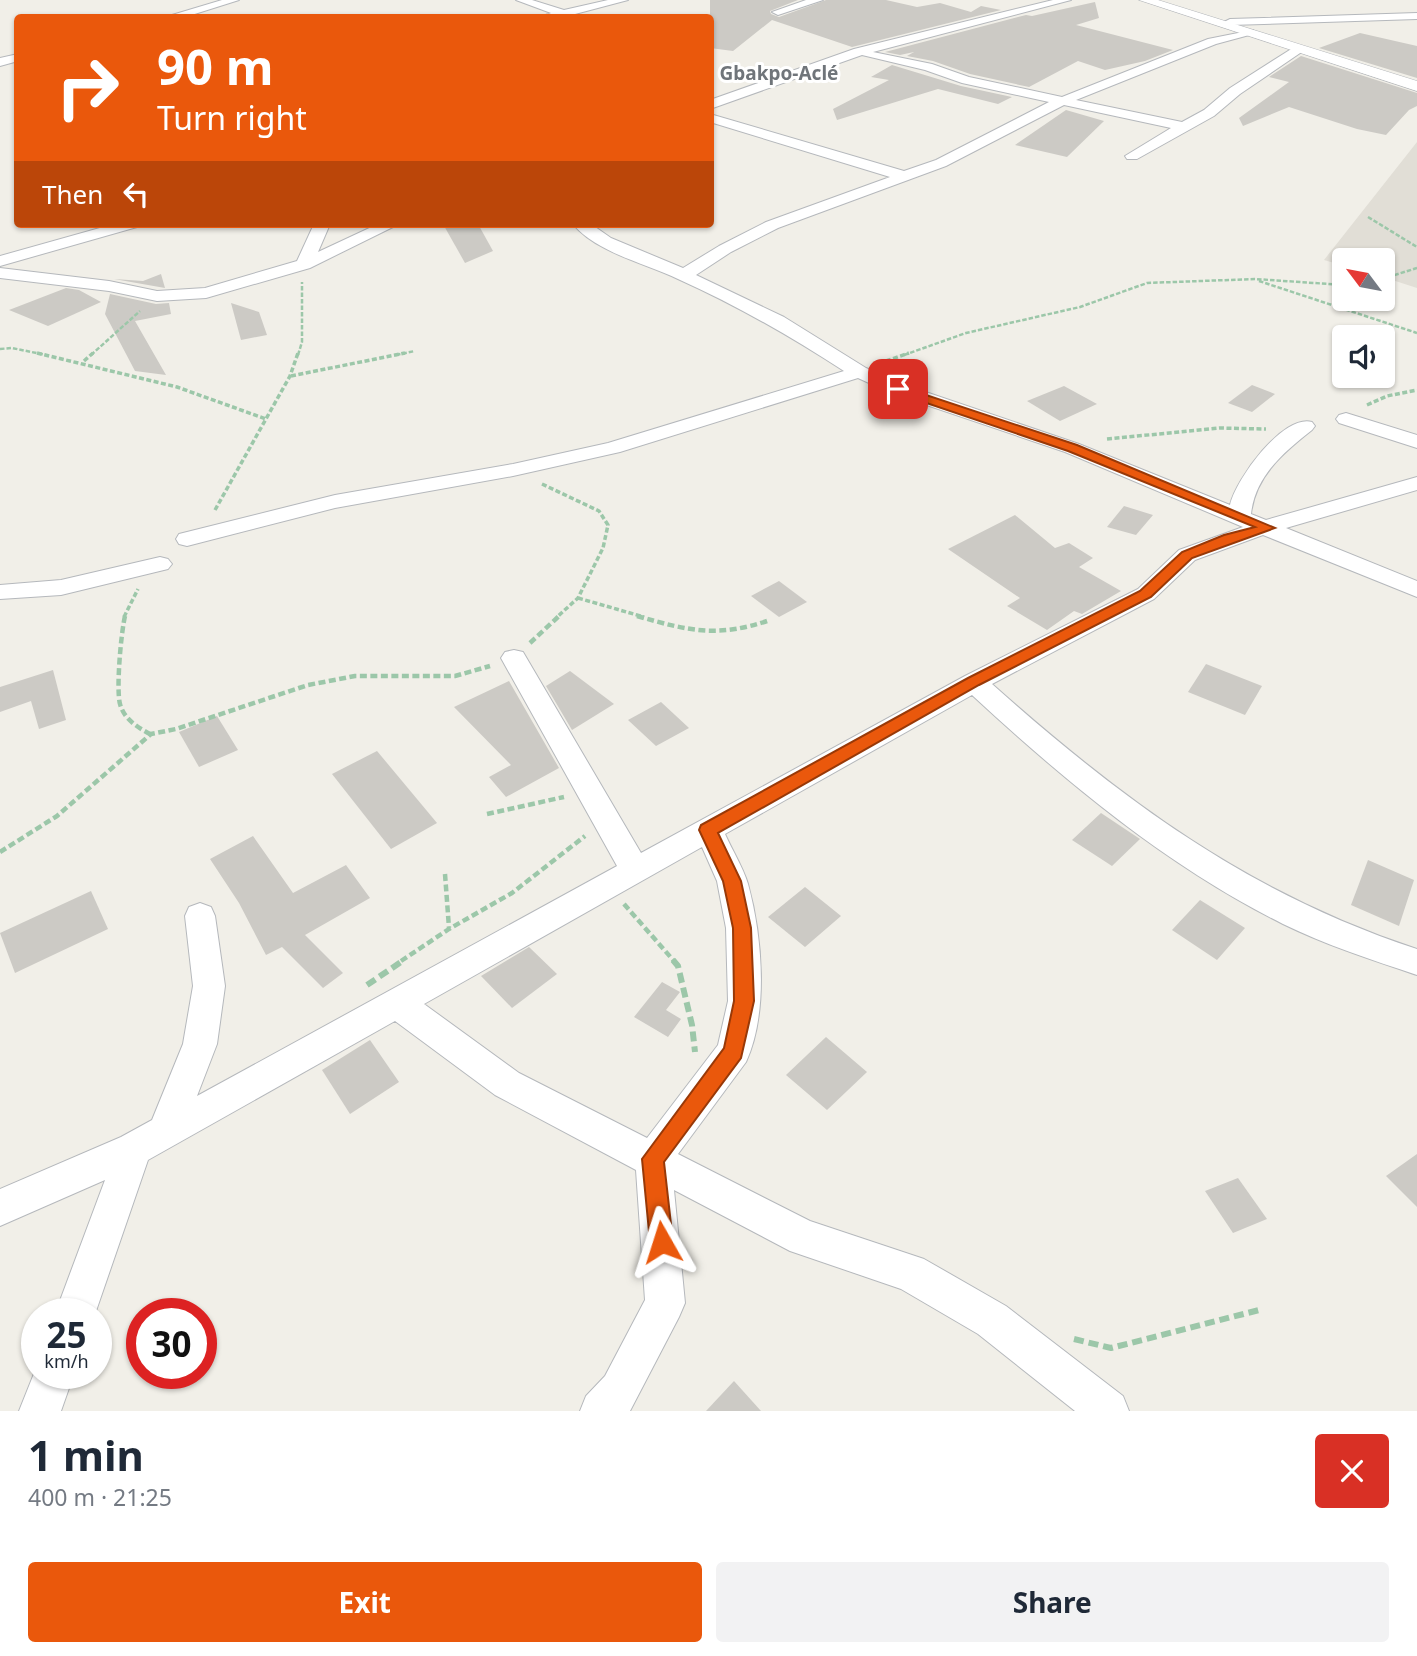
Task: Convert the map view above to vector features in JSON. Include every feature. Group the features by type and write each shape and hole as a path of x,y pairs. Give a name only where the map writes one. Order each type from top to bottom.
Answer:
{"street":[{"path":"191,14 234,0"},
{"path":"521,0 564,14 623,0"},
{"path":"778,12 818,0"},
{"path":"714,104 858,52 1066,0"},
{"path":"1145,0 1417,86"},
{"path":"1394,16 1412,3"},
{"path":"152,14 169,6 182,14"},
{"path":"1375,16 1385,23 1406,30"},
{"path":"1218,22 1417,16"},
{"path":"684,275 725,249 772,225 940,163 1036,112 1159,61 1212,41 1249,32"},
{"path":"1132,156 1209,113 1248,81 1300,49"},
{"path":"858,52 1184,127"},
{"path":"714,119 904,176"},
{"path":"0,261 117,228"},
{"path":"304,264 321,228"},
{"path":"0,273 109,286 157,296 206,293 304,264 382,228"},
{"path":"587,228 605,241 684,275 778,321 859,372 898,389 1072,448 1417,590"},
{"path":"187,539 335,502 513,470 613,448 859,372"},
{"path":"1346,419 1417,442"},
{"path":"1240,516 1240,501 1260,467 1286,440 1305,426"},
{"path":"0,1208 134,1149 974,682 1146,594 1187,555 1228,538 1417,483"},
{"path":"0,593 33,593 74,587 160,564"},
{"path":"514,657 635,870"},
{"path":"974,682 1091,785 1232,883 1303,920 1387,954 1417,962"},
{"path":"601,1411 620,1391 665,1303 653,1159 734,1051 744,1001 742,928 732,881 708,830"},
{"path":"166,1130 200,1044 204,1021 209,986 200,916"},
{"path":"397,1003 507,1084 803,1238 911,1273 992,1320 1108,1411"},
{"path":"81,1298 134,1149"},
{"path":"40,1411 48,1389"}],"path":[{"path":"1368,217 1417,247"},
{"path":"187,539 219,505 290,376 302,342 300,314 304,264"},
{"path":"1395,275 1417,268"},
{"path":"859,372 966,333 1080,307 1136,285 1255,279 1332,284"},
{"path":"1255,279 1332,307 1417,332"},
{"path":"83,362 157,296"},
{"path":"0,349 12,348 83,362 177,387 267,419"},
{"path":"290,376 415,351"},
{"path":"1346,419 1377,400 1417,390"},
{"path":"1072,448 1119,436 1220,428 1291,429 1305,426"},
{"path":"0,852 57,816 150,734 176,729 308,685 355,676 455,676 514,657 578,598 603,548 608,525 599,510 513,470"},
{"path":"150,734 133,725 120,704 120,655 125,612 144,579 160,564"},
{"path":"578,598 691,627 724,632 746,629 770,620"},
{"path":"487,814 592,791"},
{"path":"360,992 449,929 512,892 607,819"},
{"path":"445,874 449,929"},
{"path":"608,886 678,966 692,1025 701,1098"},
{"path":"1071,1338 1111,1348 1263,1309"}],"shaded area":[{"path":"1417,142 1417,288 1395,281 1395,248 1333,248"},
{"path":"1332,250 1332,262 1324,260"}],"building":[{"path":"710,0 798,0 770,11 779,17 826,0 886,0 917,7 940,3 971,12 981,6 1001,10 852,47 772,20 733,51 714,49 714,14 710,14"},
{"path":"1095,2 1099,18 1076,25 1173,50 1145,61 1105,70 1078,61 1029,87 907,56 914,52 900,55 885,52 1026,15"},
{"path":"1360,33 1417,46 1417,78 1319,48"},
{"path":"1301,56 1417,93 1417,106 1409,110 1386,135 1357,129 1289,107 1243,126 1239,118 1289,82 1269,77"},
{"path":"892,65 961,86 1012,97 998,104 938,89 837,120 833,109 889,80 871,77"},
{"path":"1066,110 1104,121 1067,157 1015,145"},
{"path":"445,228 480,228 493,251 465,263"},
{"path":"161,274 165,288 114,279 143,281"},
{"path":"66,288 79,290 101,302 48,326 9,310"},
{"path":"110,294 156,304 169,303 171,314 135,321 166,375 135,371 105,314"},
{"path":"231,303 259,312 267,335 241,340"},
{"path":"1252,385 1275,394 1252,412 1228,403"},
{"path":"1064,386 1097,404 1060,421 1027,401"},
{"path":"1124,506 1153,515 1136,535 1107,527"},
{"path":"1015,515 1055,548 1069,543 1093,558 1079,567 1121,591 1082,614 1074,611 1047,630 1007,606 1020,598 948,549"},
{"path":"779,581 807,602 779,617 751,596"},
{"path":"1206,664 1262,686 1245,715 1188,692"},
{"path":"53,670 66,720 39,729 31,701 0,712 0,687"},
{"path":"570,671 614,704 572,730 546,686"},
{"path":"509,681 559,768 506,797 489,777 511,765 454,707"},
{"path":"661,702 689,728 656,746 628,720"},
{"path":"217,716 238,750 199,767 179,732"},
{"path":"377,751 437,823 391,849 332,774"},
{"path":"1101,813 1140,839 1112,866 1072,840"},
{"path":"253,836 293,893 346,865 370,898 305,935 343,973 323,988 282,947 266,955 239,903 210,859"},
{"path":"1368,860 1414,880 1399,926 1351,905"},
{"path":"805,887 841,916 805,947 768,917"},
{"path":"91,891 108,929 15,973 0,933"},
{"path":"1200,900 1245,928 1217,960 1172,930"},
{"path":"529,947 557,974 512,1008 481,976"},
{"path":"662,982 680,992 666,1010 681,1019 668,1037 634,1017"},
{"path":"826,1037 867,1072 827,1110 786,1075"},
{"path":"370,1040 399,1082 350,1114 322,1070"},
{"path":"1417,1154 1417,1207 1386,1176"},
{"path":"1238,1178 1267,1219 1233,1233 1205,1191"},
{"path":"734,1381 761,1411 706,1411"}],"district":[{"name":"Gbakpo-Aclé","path":"779,73"}],"route":[{"path":"662,1242 653,1159 734,1051 744,1001 742,928 732,881 708,830 974,682 1146,594 1169,569 1187,555 1228,538 1268,528 1072,448 898,389"}]}
